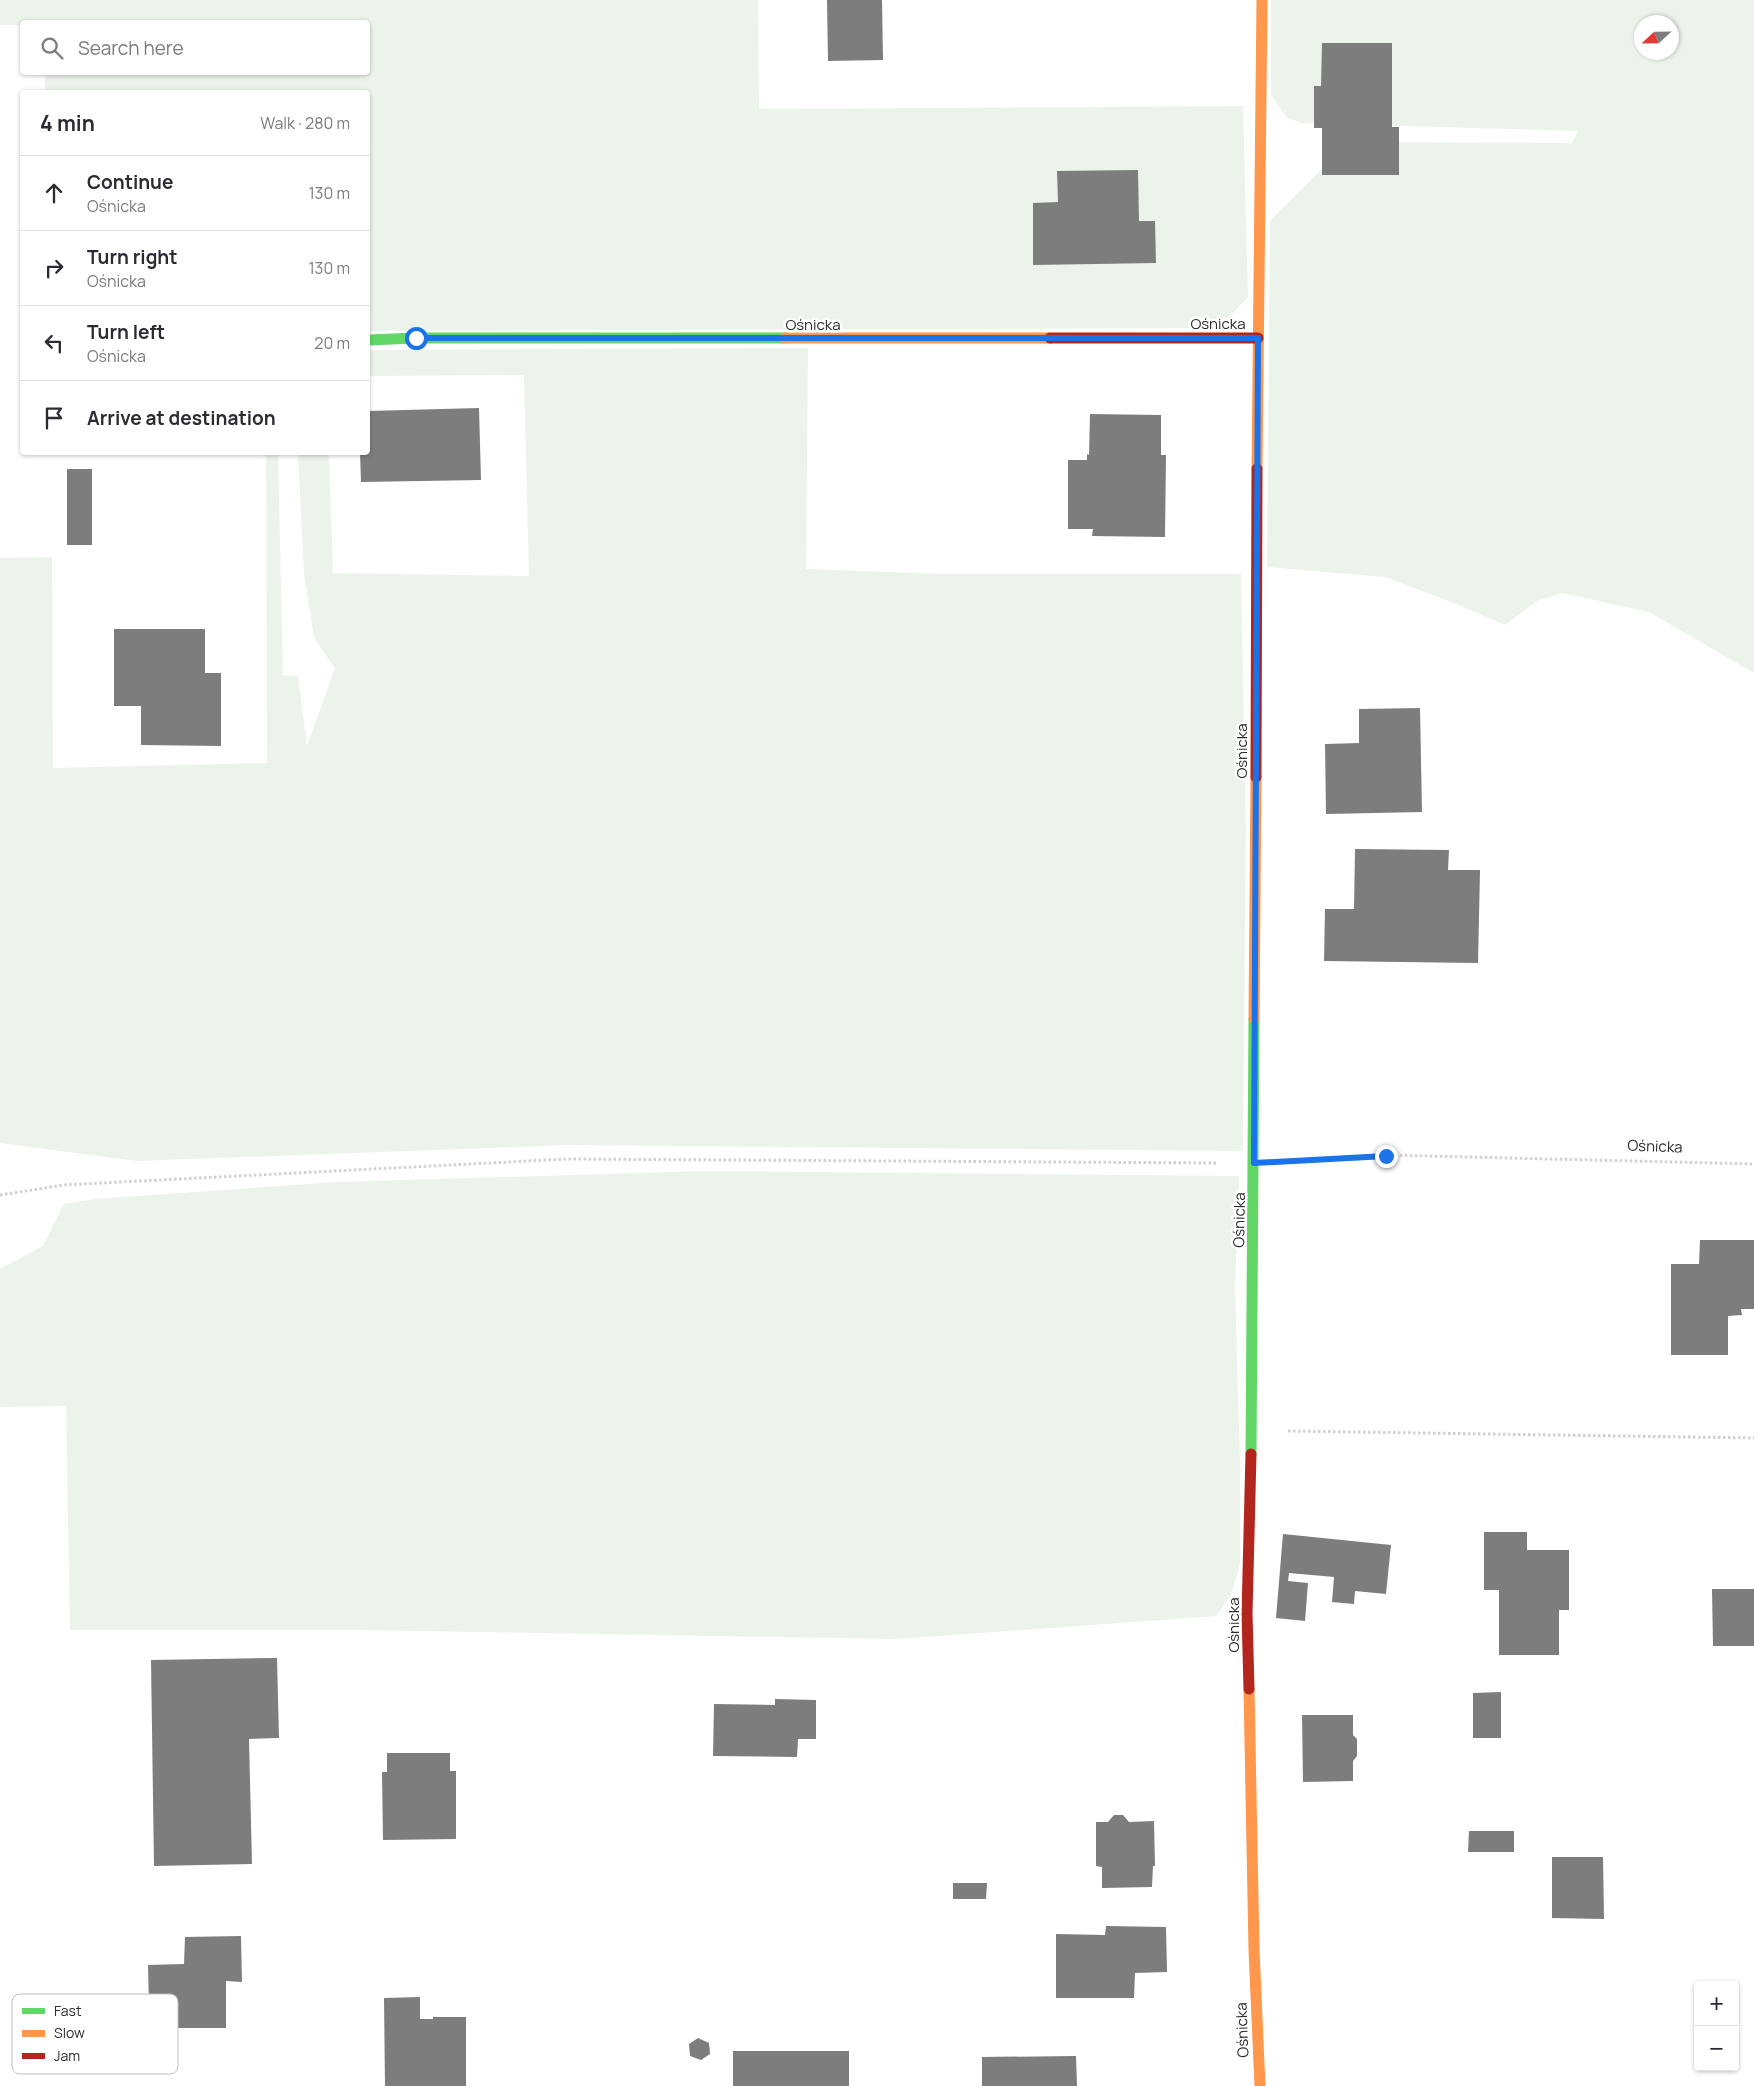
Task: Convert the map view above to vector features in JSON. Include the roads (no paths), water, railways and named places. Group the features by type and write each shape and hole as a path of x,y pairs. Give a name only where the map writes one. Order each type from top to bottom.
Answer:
{"street":[{"name":"Ośnicka","path":"1260,2086 1254,1960 1248,1614 1252,1431 1258,338 1262,131 1262,0"},
{"name":"Ośnicka","path":"370,340 416,338 1258,338"}]}
